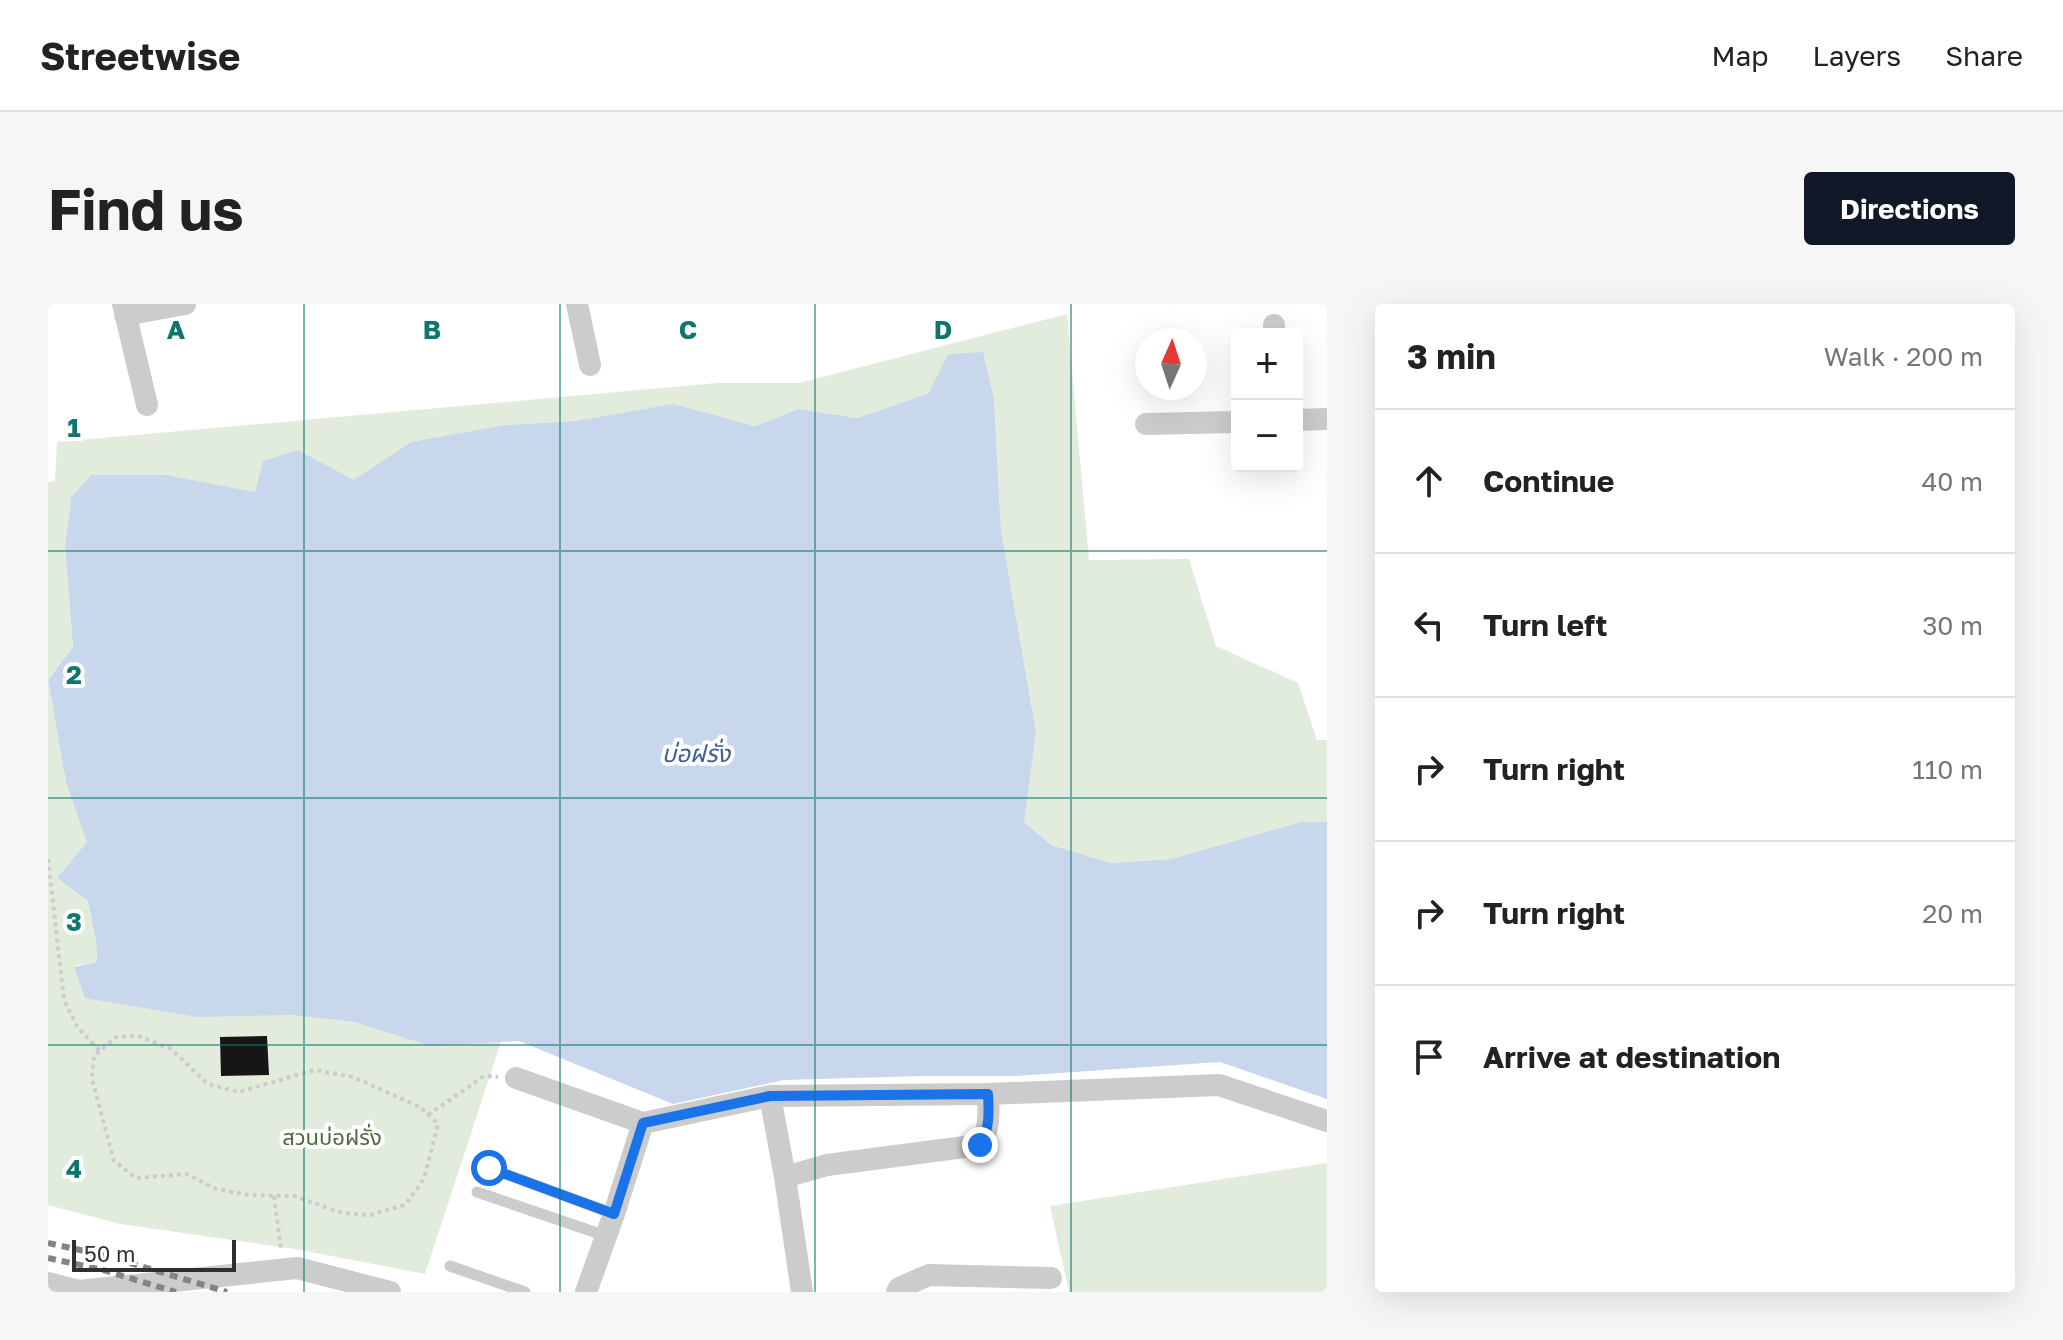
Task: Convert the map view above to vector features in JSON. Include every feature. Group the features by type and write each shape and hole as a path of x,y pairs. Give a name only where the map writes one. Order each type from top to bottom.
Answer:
{"street":[{"path":"147,405 124,310 185,304"},
{"path":"577,304 590,365"},
{"path":"1303,420 1327,419"},
{"path":"1146,424 1231,422"},
{"path":"516,1078 643,1123 770,1096 988,1094 1219,1085 1327,1121"},
{"path":"785,1177 827,1165 980,1145 986,1135 988,1094"},
{"path":"770,1096 802,1292"},
{"path":"586,1292 643,1123"},
{"path":"48,1283 79,1291 297,1268 390,1292"},
{"path":"897,1292 899,1288 929,1275 1015,1284 1051,1278"}],"lane":[{"path":"489,1168 614,1214"},
{"path":"477,1192 606,1236"},
{"path":"450,1266 525,1292"}],"path":[{"path":"48,859 64,1000 78,1028 100,1051"},
{"path":"138,1036 171,1049 208,1084 239,1092 314,1070 353,1077 420,1107 438,1124 424,1179 405,1205 370,1215 342,1213 294,1196 248,1195 214,1188 187,1174 136,1178 114,1161 92,1079 94,1056 100,1051 116,1037 138,1036"},
{"path":"428,1115 484,1076 516,1078"},
{"path":"274,1196 284,1269"}],"green space":[{"path":"1067,314 1089,560 1189,559 1216,646 1298,683 1317,740 1327,740 1327,822 1301,822 1171,859 1111,863 1051,845 1023,822 1036,732 1001,530 994,399 929,393 857,418 798,409 755,426 673,405 575,421 504,425 411,442 354,481 298,450 256,493 166,475 71,498 65,547 73,647 48,680 48,482 55,481 57,442 717,383 799,383"},
{"name":"สวนบ่อฝรั่ง","path":"48,680 66,782 88,842 57,878 88,901 96,941 97,962 74,966 291,1015 354,1022 436,1046 501,1042 425,1274 295,1249 120,1224 48,1205"},
{"path":"1327,1163 1327,1292 1069,1292 1050,1206"}],"water":[{"name":"บ่อฝรั่ง","path":"983,352 994,399 1001,530 1036,732 1024,822 1051,845 1111,863 1171,859 1301,822 1327,822 1327,1099 1220,1062 1015,1076 784,1080 673,1104 519,1041 431,1046 354,1022 291,1015 197,1017 85,998 74,967 97,962 88,901 57,878 87,842 66,782 48,680 73,647 65,547 71,498 91,475 166,475 255,492 263,461 298,450 354,480 411,442 504,425 575,421 673,404 755,426 798,409 857,418 929,393 948,354"}],"building":[{"path":"267,1036 269,1075 221,1076 220,1037"}],"railway":[{"path":"48,1243 107,1256 227,1292"},
{"path":"48,1258 103,1270 176,1292"}],"route":[{"path":"489,1168 614,1214 643,1123 770,1096 988,1094 986,1135 980,1145"}]}
